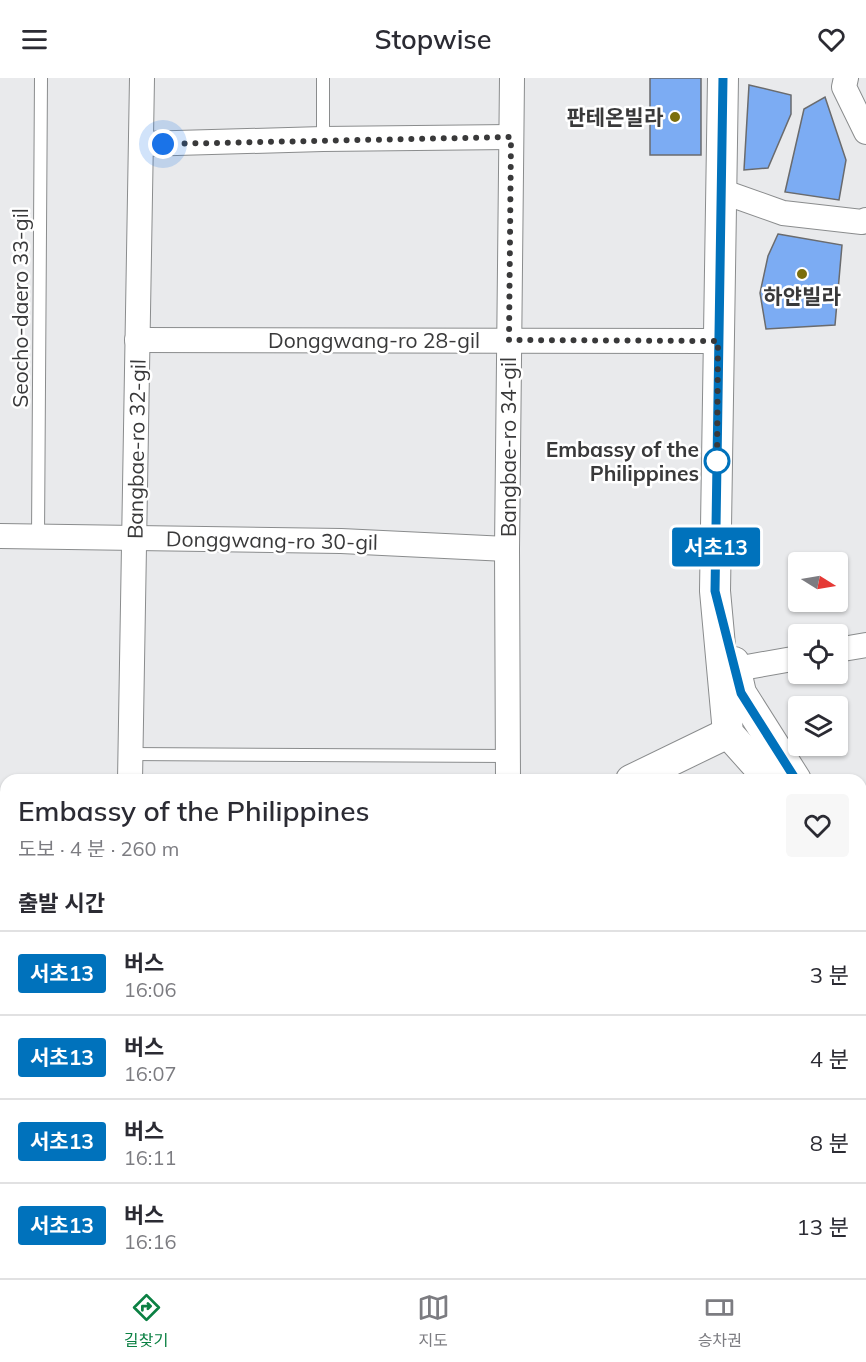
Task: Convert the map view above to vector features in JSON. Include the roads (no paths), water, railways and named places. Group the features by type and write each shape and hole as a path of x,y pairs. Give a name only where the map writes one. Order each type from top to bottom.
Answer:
{"street":[{"name":"Bangbae-ro 32-gil","path":"130,774 142,78"},
{"name":"Bangbae-ro 34-gil","path":"508,774 507,549 512,78"},
{"path":"723,78 715,591 728,734 765,774"},
{"path":"846,78 844,87 866,132"},
{"path":"141,144 511,137"},
{"path":"721,191 783,213 862,222 866,220"},
{"name":"Donggwang-ro 28-gil","path":"137,340 718,341"},
{"name":"Donggwang-ro 30-gil","path":"0,536 341,541 507,549"},
{"path":"715,591 741,693 792,774"},
{"path":"848,649 866,645"},
{"path":"736,669 788,660"},
{"path":"644,774 728,734"}],"lane":[{"name":"Seocho-daero 33-gil","path":"38,537 41,78"},
{"path":"323,78 323,139"},
{"path":"130,754 508,756"}],"place":[{"name":"판테온빌라","path":"675,117"},
{"name":"하얀빌라","path":"802,274"},
{"name":"Embassy of the Philippines","path":"717,461"}]}
